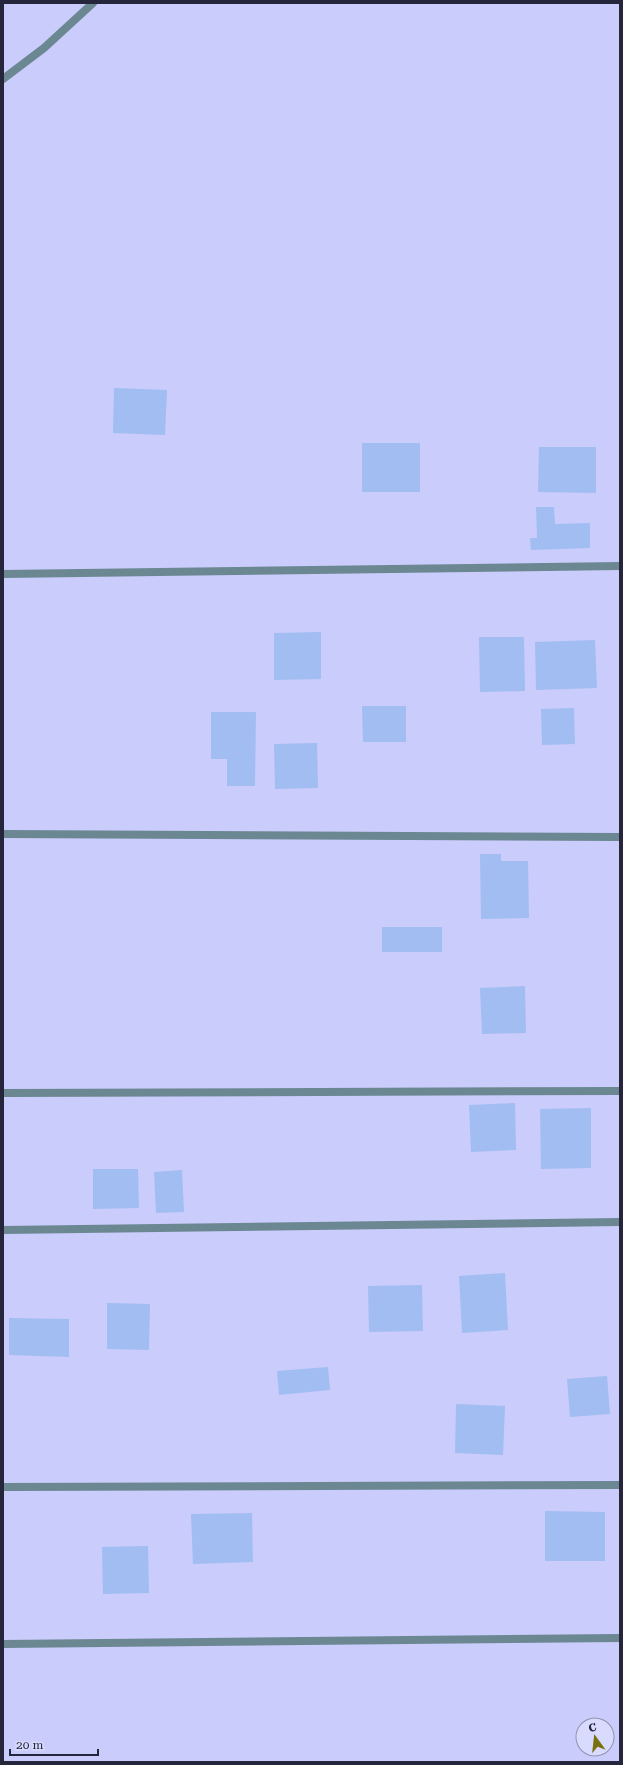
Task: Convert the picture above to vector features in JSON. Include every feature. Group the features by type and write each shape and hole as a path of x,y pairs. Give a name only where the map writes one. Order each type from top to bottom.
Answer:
{"street":[{"path":"3,79 44,48 93,3"},
{"path":"3,574 620,566"},
{"path":"3,834 620,837"},
{"path":"3,1093 620,1091"},
{"path":"3,1230 620,1222"},
{"path":"3,1487 620,1485"},
{"path":"3,1644 620,1638"}],"building":[{"path":"114,388 167,390 165,435 113,433"},
{"path":"362,443 420,443 420,492 362,492"},
{"path":"539,447 596,447 596,493 538,492"},
{"path":"536,507 554,507 555,524 590,523 590,548 531,550 530,538 537,538"},
{"path":"321,632 321,679 274,680 274,633"},
{"path":"479,637 524,637 525,691 480,692"},
{"path":"595,640 597,688 536,690 535,642"},
{"path":"362,706 406,706 406,742 363,742"},
{"path":"574,708 575,744 542,745 541,709"},
{"path":"211,712 256,712 255,786 227,786 227,759 211,759"},
{"path":"317,743 318,788 275,789 274,744"},
{"path":"480,854 501,854 501,861 528,861 529,918 481,919"},
{"path":"382,927 442,927 442,952 382,952"},
{"path":"525,986 526,1033 482,1034 480,988"},
{"path":"515,1103 516,1150 471,1152 469,1105"},
{"path":"591,1108 591,1168 541,1169 540,1109"},
{"path":"93,1169 138,1169 139,1208 93,1209"},
{"path":"182,1170 184,1212 156,1213 154,1172"},
{"path":"505,1273 508,1330 462,1333 459,1276"},
{"path":"422,1285 423,1331 369,1332 368,1286"},
{"path":"107,1303 150,1304 149,1350 107,1349"},
{"path":"9,1318 69,1319 69,1357 9,1355"},
{"path":"328,1367 330,1390 279,1395 277,1371"},
{"path":"607,1376 610,1414 570,1417 567,1379"},
{"path":"456,1404 505,1406 503,1455 455,1453"},
{"path":"545,1511 605,1512 605,1561 545,1561"},
{"path":"252,1513 253,1562 193,1564 191,1514"},
{"path":"148,1546 149,1593 103,1594 102,1547"}]}
